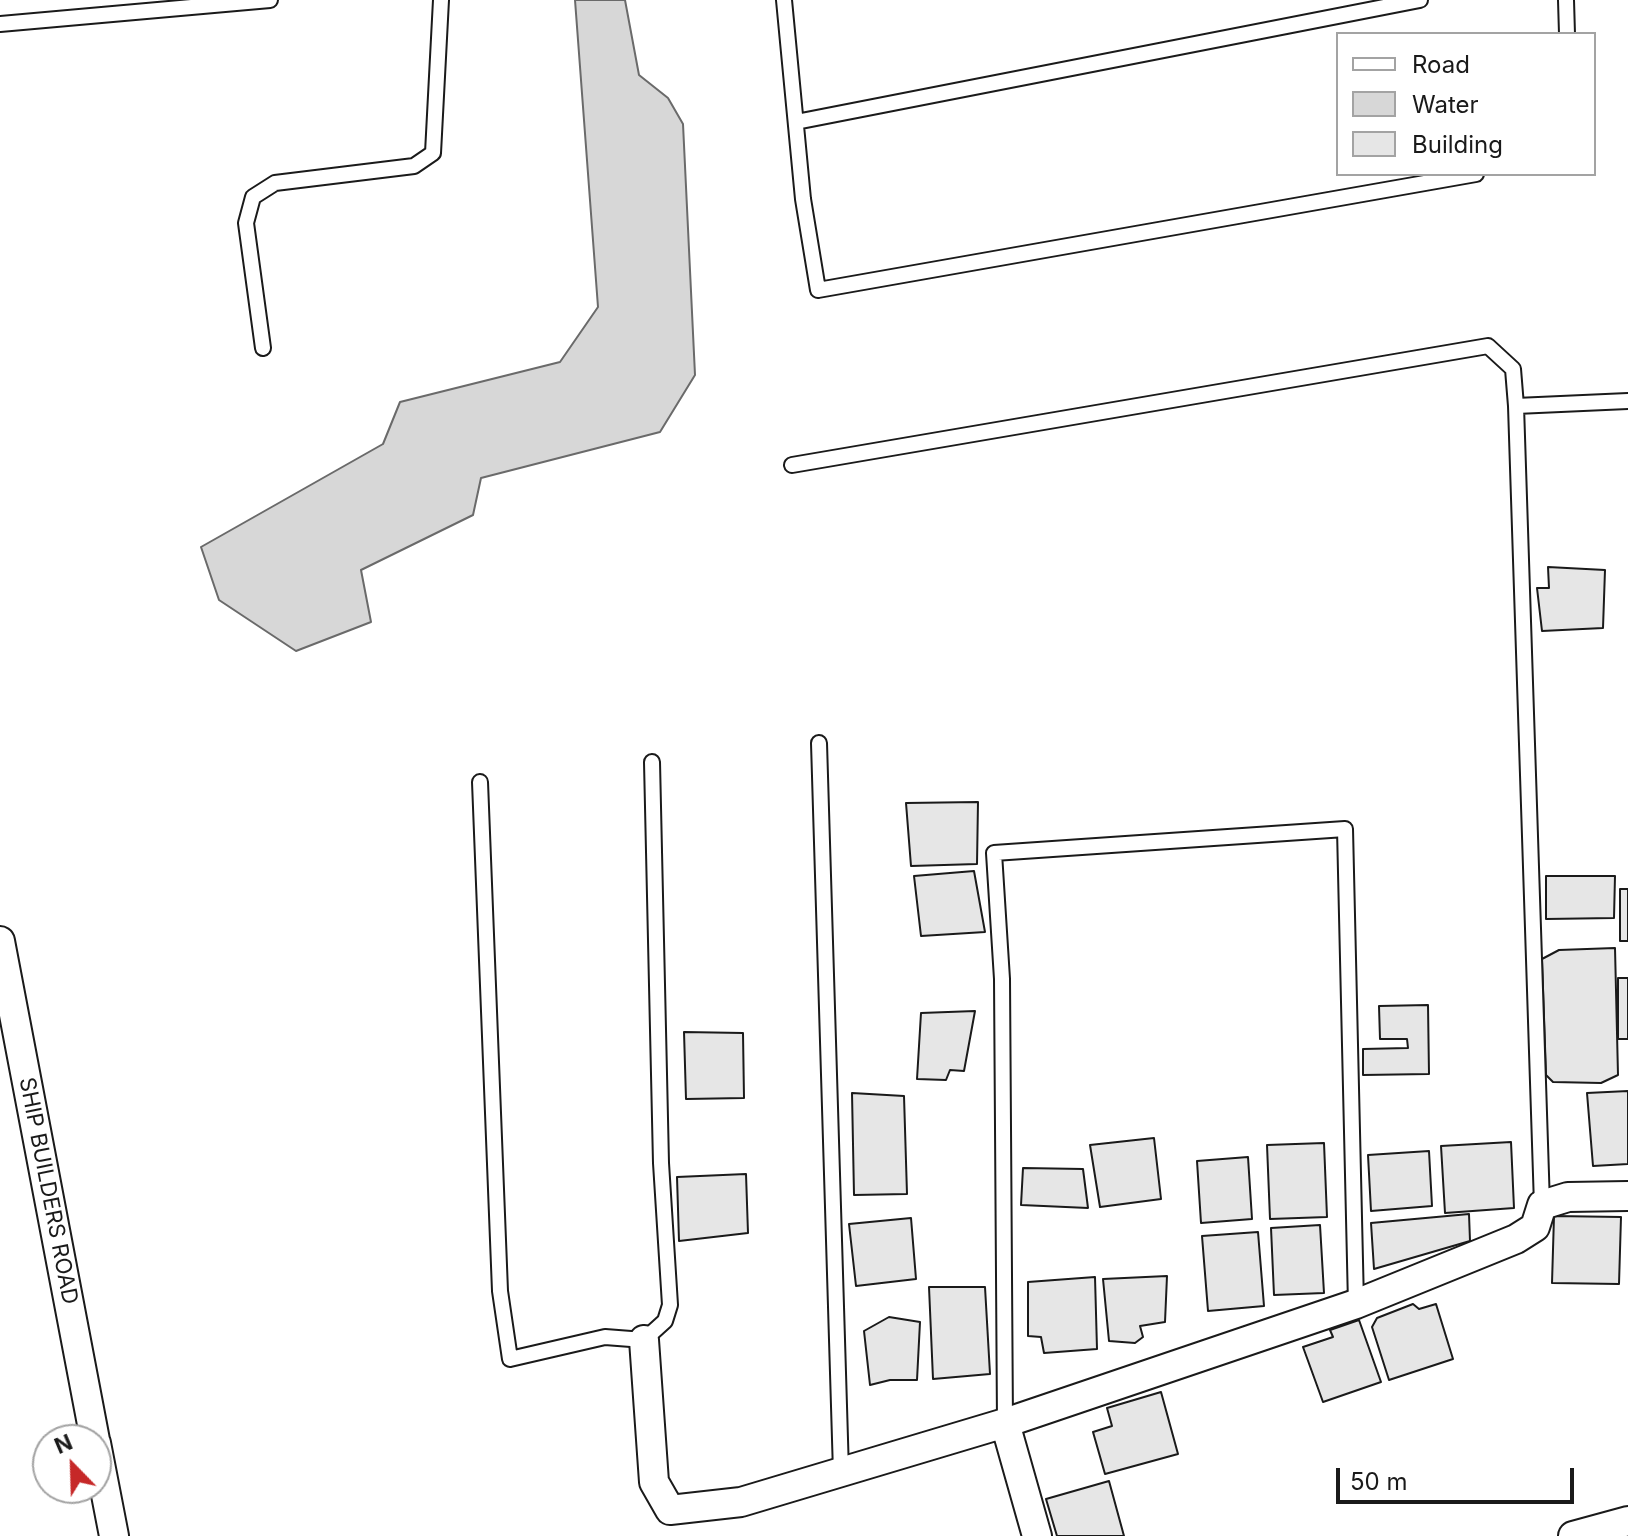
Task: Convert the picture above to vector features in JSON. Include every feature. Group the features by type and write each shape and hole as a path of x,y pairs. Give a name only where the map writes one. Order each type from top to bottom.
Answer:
{"street":[{"name":"SHIP BUILDERS ROAD","path":"0,941 93,1424"},
{"path":"644,1340 654,1482 670,1510 741,1502 1005,1423 1356,1304 1516,1239 1535,1227 1542,1205 1568,1197 1628,1196"},
{"path":"1005,1423 1037,1536"},
{"name":"SHIP BUILDERS ROAD","path":"108,1504 114,1536"},
{"path":"1573,1536 1628,1521"}],"lane":[{"path":"0,24 270,0"},
{"path":"263,348 246,223 253,197 275,183 414,166 433,153 441,0"},
{"path":"784,0 803,199 818,290 1465,176"},
{"path":"796,122 1420,0"},
{"path":"1566,0 1567,32"},
{"path":"792,465 1488,346 1513,369 1542,1205"},
{"path":"1516,406 1628,401"},
{"path":"819,743 841,1472"},
{"path":"480,782 500,1291 510,1359 605,1337 644,1340 665,1321 670,1305 661,1163 652,762"},
{"path":"1005,1423 1002,979 994,853 1345,829 1356,1304"}],"water":[{"path":"575,0 625,0 639,75 668,98 683,124 695,375 660,432 481,478 473,515 361,570 371,622 296,651 219,600 201,547 383,444 400,402 560,362 598,307"}],"building":[{"path":"1548,567 1605,570 1603,628 1542,631 1537,588 1549,588"},
{"path":"978,802 977,864 911,866 906,803"},
{"path":"974,871 985,932 921,936 914,876"},
{"path":"1546,876 1615,876 1614,918 1546,919"},
{"path":"1620,889 1628,889 1628,941 1620,941"},
{"path":"1615,948 1618,1075 1601,1083 1553,1082 1546,1075 1542,959 1559,950"},
{"path":"1618,978 1628,978 1628,1039 1618,1039"},
{"path":"1428,1005 1429,1074 1363,1075 1363,1049 1408,1048 1407,1039 1380,1039 1379,1006"},
{"path":"975,1011 964,1071 950,1070 946,1080 917,1079 921,1013"},
{"path":"684,1032 743,1033 744,1098 686,1099"},
{"path":"1628,1091 1628,1164 1593,1166 1587,1093"},
{"path":"852,1093 904,1096 907,1194 854,1195"},
{"path":"1154,1138 1161,1199 1100,1207 1090,1145"},
{"path":"1511,1142 1514,1208 1445,1213 1441,1146"},
{"path":"1324,1143 1327,1217 1270,1219 1267,1145"},
{"path":"1429,1151 1432,1206 1371,1211 1368,1155"},
{"path":"1248,1157 1252,1219 1201,1223 1197,1161"},
{"path":"1023,1168 1083,1169 1088,1208 1021,1205"},
{"path":"746,1174 748,1233 679,1241 677,1177"},
{"path":"1469,1214 1470,1241 1374,1269 1371,1223"},
{"path":"1554,1216 1621,1217 1619,1284 1552,1283"},
{"path":"911,1218 916,1279 856,1286 849,1224"},
{"path":"1320,1225 1324,1293 1274,1295 1271,1228"},
{"path":"1258,1232 1264,1306 1208,1311 1202,1236"},
{"path":"1167,1276 1165,1322 1140,1326 1143,1337 1135,1343 1109,1341 1103,1279"},
{"path":"1095,1277 1097,1349 1044,1353 1041,1337 1028,1336 1028,1282"},
{"path":"929,1287 985,1287 990,1374 933,1379"},
{"path":"1413,1304 1419,1309 1436,1304 1453,1359 1389,1380 1372,1327 1377,1318"},
{"path":"889,1317 920,1322 917,1380 890,1380 870,1385 864,1331"},
{"path":"1359,1320 1381,1382 1323,1402 1303,1347 1333,1337 1330,1330"},
{"path":"1161,1392 1178,1454 1105,1474 1093,1432 1112,1426 1107,1408"},
{"path":"1109,1481 1124,1536 1057,1536 1046,1499"}]}
